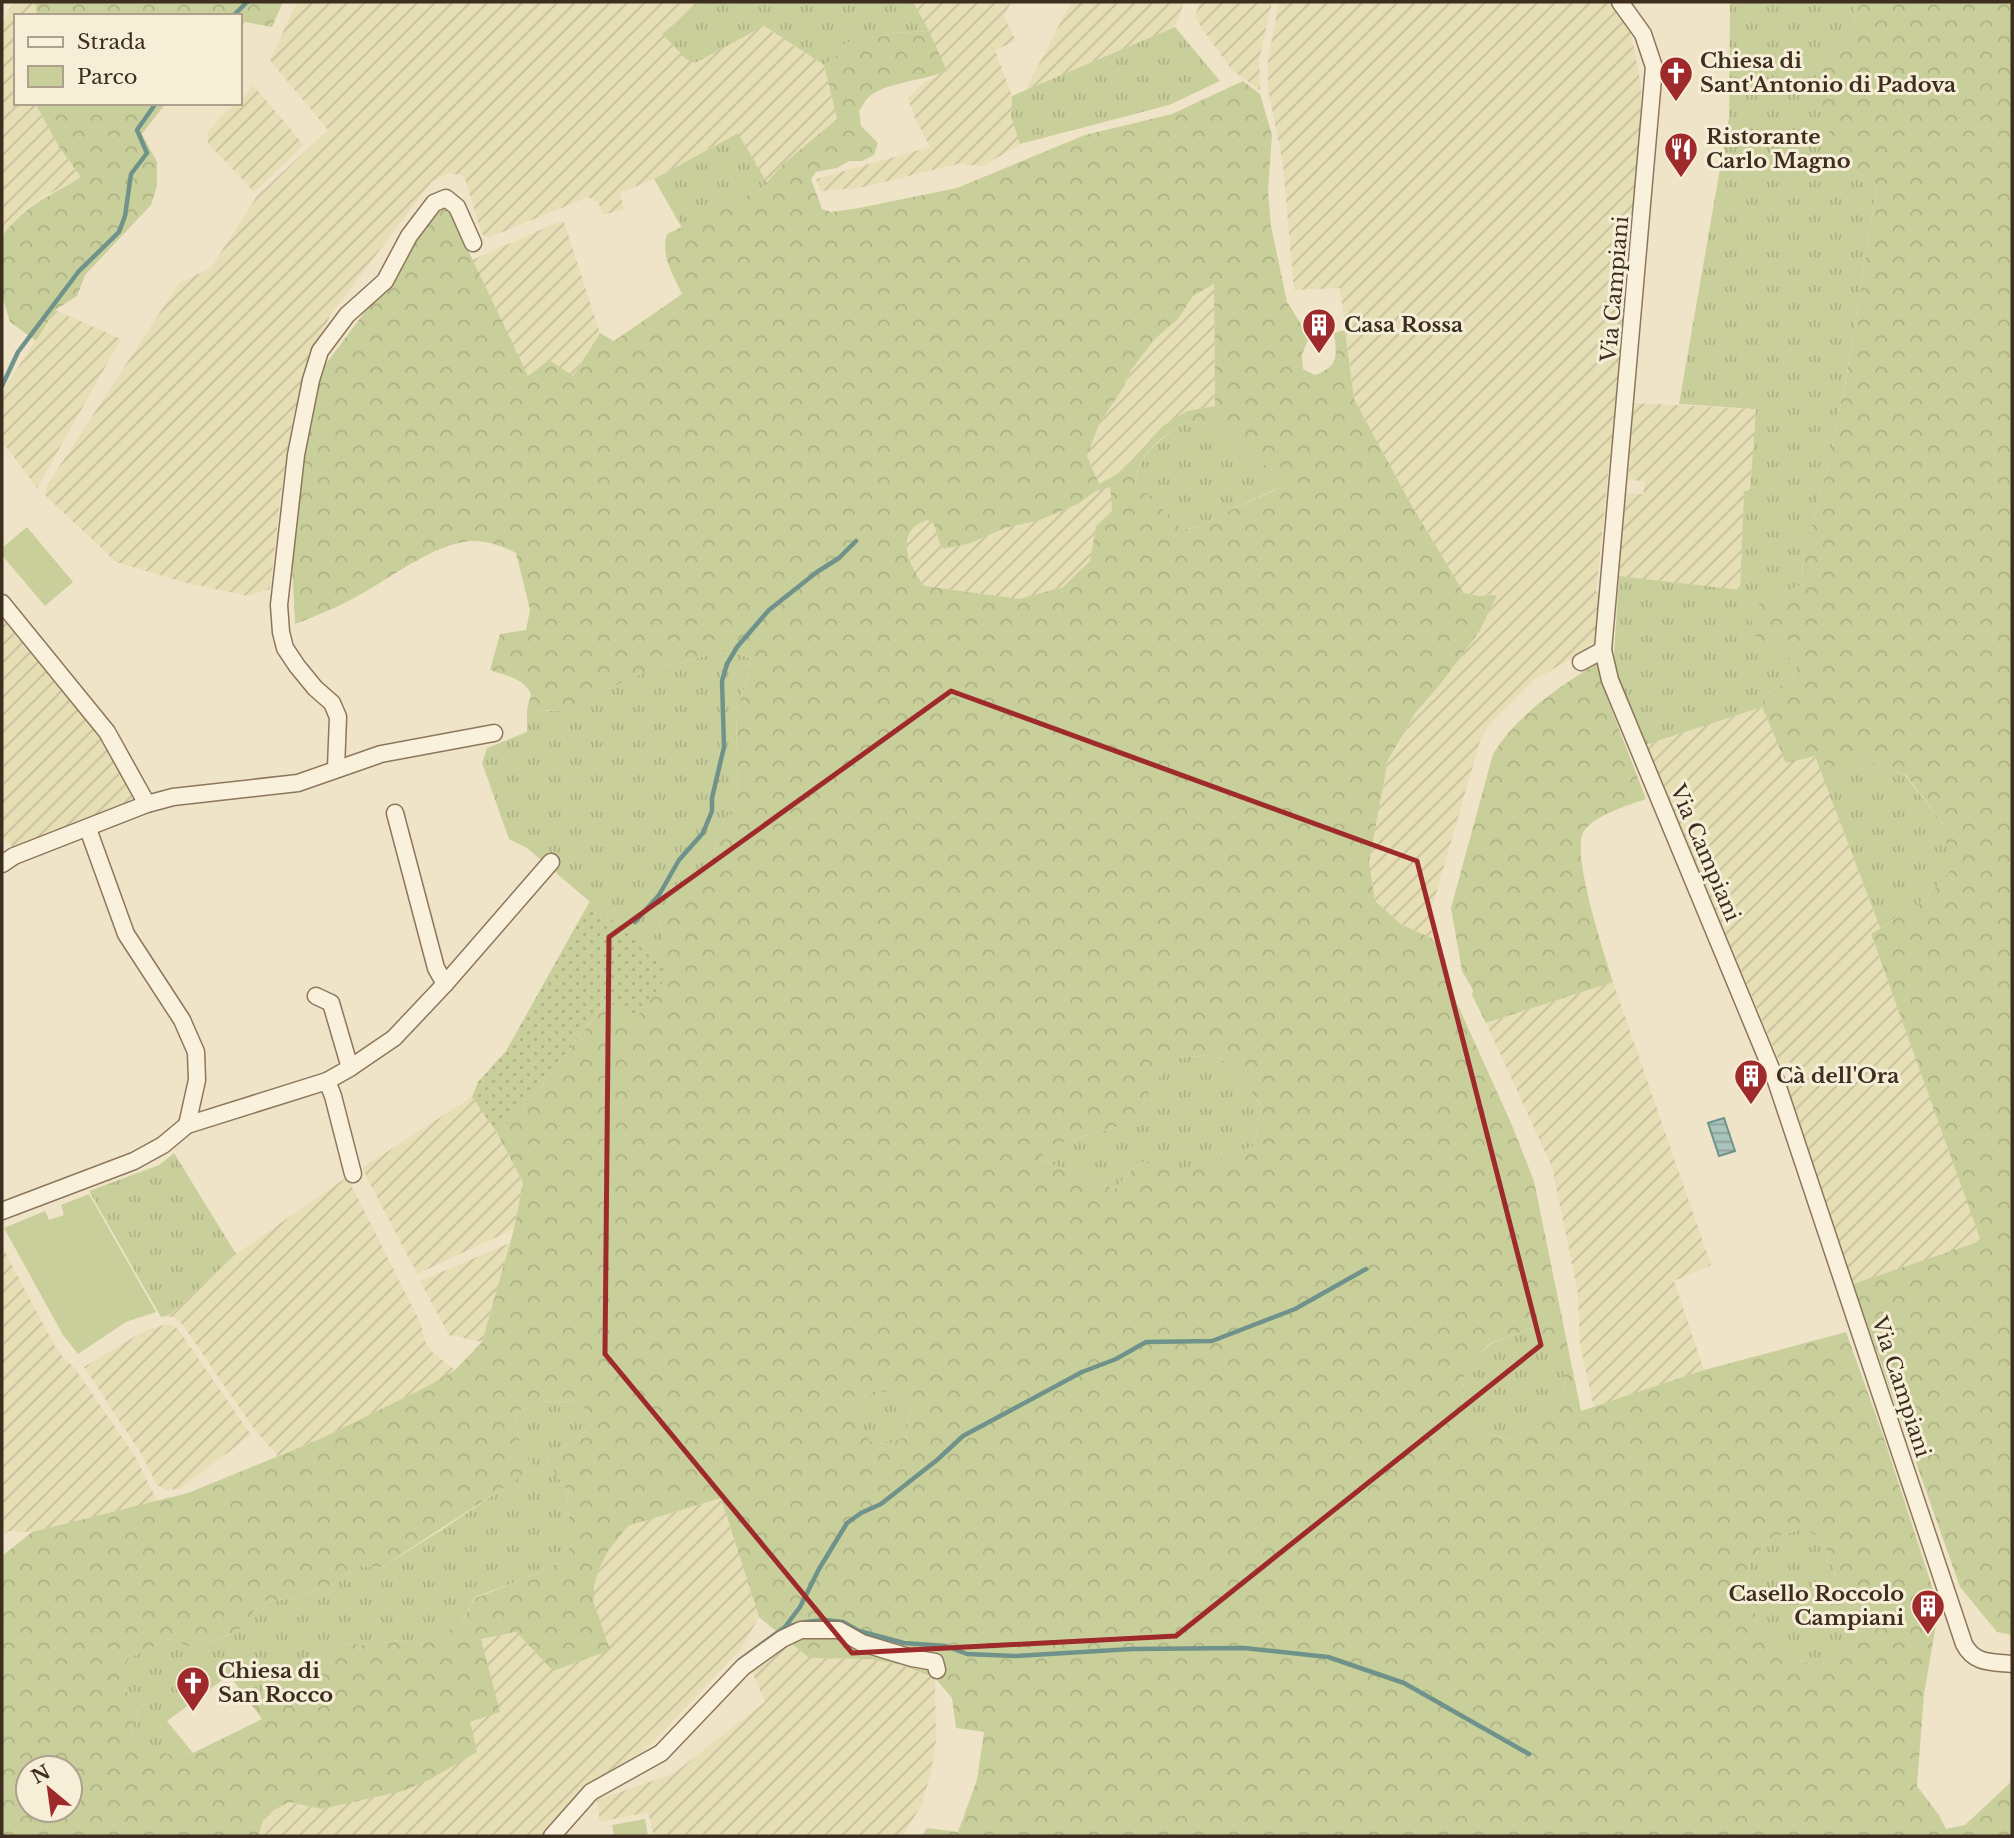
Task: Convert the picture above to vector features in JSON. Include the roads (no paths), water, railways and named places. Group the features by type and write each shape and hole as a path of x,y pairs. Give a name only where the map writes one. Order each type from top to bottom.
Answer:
{"street":[{"name":"Via Campiani","path":"1620,2 1647,43 1654,67 1654,90 1603,650 1609,680 1775,1077 1964,1644 1977,1660 2012,1664"},
{"path":"336,768 338,717 332,702 315,688 285,648 279,605 296,455 311,380 320,351 347,315 385,281 410,236 434,203 446,198 457,207 473,243"},
{"path":"2,603 107,732 147,804"},
{"path":"1581,662 1603,650"},
{"path":"2,864 14,856 147,804 173,797 298,783 381,754 494,733"},
{"path":"395,813 436,968 445,984"},
{"path":"88,829 126,934 182,1020 196,1052 197,1080 187,1125"},
{"path":"2,1211 134,1161 163,1146 187,1125 327,1081 350,1068 394,1038 445,984 551,862"},
{"path":"316,996 331,1003 350,1068"},
{"path":"327,1081 353,1174"},
{"path":"552,1836 591,1792 661,1753 743,1667 782,1639 801,1630 839,1630 862,1643 936,1666"}],"water":[{"path":"1724,1118 1735,1151 1719,1156 1708,1123"}],"waterway":[{"path":"235,14 247,2"},
{"path":"2,386 18,352 79,271 119,232 125,216 131,174 147,153 137,130 155,105"},
{"path":"635,922 659,895 679,860 703,833 712,811 712,798 724,747 722,681 727,664 737,647 769,610 839,558 856,541"},
{"path":"740,1660 785,1627 800,1607 847,1523 881,1504 963,1436 1082,1372 1116,1359 1146,1342 1212,1341 1295,1309 1366,1269"},
{"path":"786,1627 824,1620 843,1622 859,1631 904,1643 946,1646 967,1654 1015,1656 1132,1649 1244,1648 1328,1657 1404,1683 1529,1754"}],"place":[{"name":"Chiesa di Sant'Antonio di Padova","path":"1676,103"},
{"name":"Ristorante Carlo Magno","path":"1681,179"},
{"name":"Casa Rossa","path":"1319,355"},
{"name":"Cà dell'Ora","path":"1751,1106"},
{"name":"Casello Roccolo Campiani","path":"1928,1636"},
{"name":"Chiesa di San Rocco","path":"193,1713"}]}
